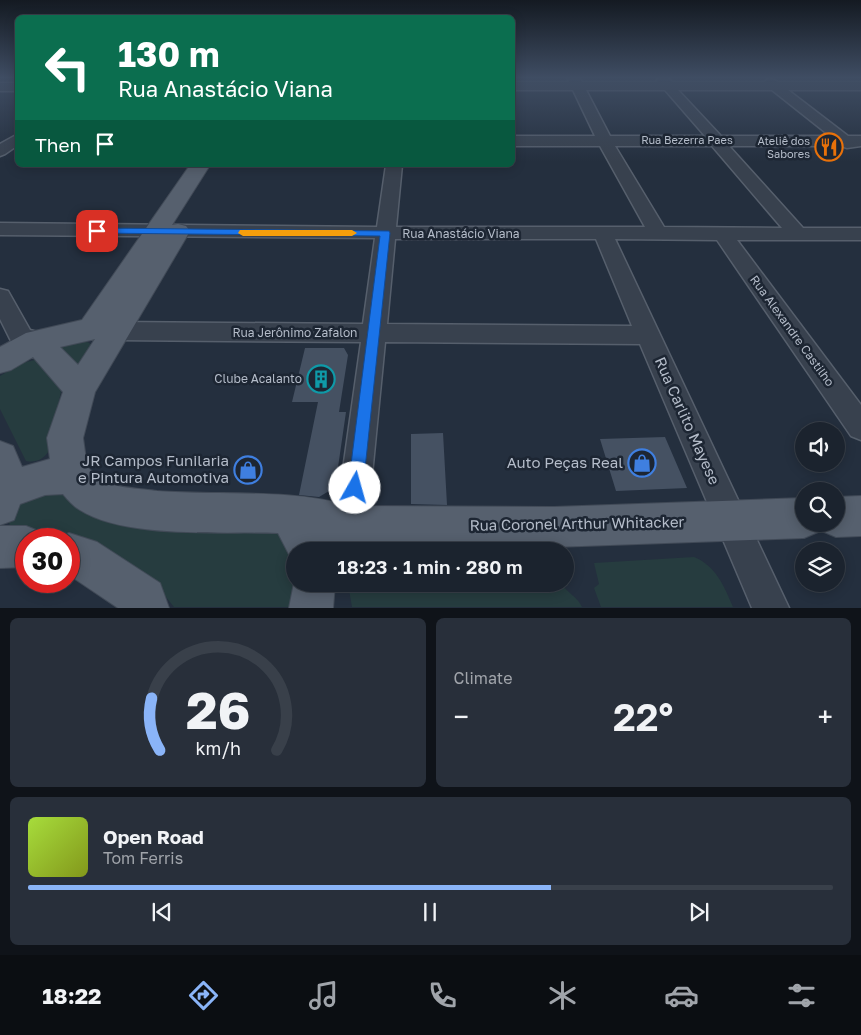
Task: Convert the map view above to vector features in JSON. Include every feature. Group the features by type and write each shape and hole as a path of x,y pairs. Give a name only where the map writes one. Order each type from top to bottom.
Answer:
{"main road":[{"path":"7,486 45,476 70,476 65,438 80,389 104,330 166,232 199,167"},
{"path":"166,232 218,167"},
{"path":"0,361 36,341 104,330"},
{"path":"36,341 80,389"},
{"name":"Rua Coronel Arthur Whitacker","path":"70,476 92,496 100,500 160,512 246,511 289,514 334,521 337,539 554,527 795,518"},
{"path":"289,514 303,542"},
{"path":"845,516 861,516"},
{"path":"80,557 144,599 148,608"},
{"path":"311,608 313,592"}],"street":[{"path":"587,105 658,233"},
{"path":"685,105 797,233"},
{"path":"799,105 861,154"},
{"path":"0,151 12,139"},
{"name":"Rua Bezerra Paes","path":"515,141 861,140"},
{"path":"337,539 373,334 394,167"},
{"name":"Rua Anastácio Viana","path":"0,229 166,232 851,234"},
{"name":"Rua Carlito Mayese","path":"603,234 771,608"},
{"name":"Rua Alexandre Castilho","path":"723,234 861,427"},
{"path":"851,234 861,253"},
{"path":"3,310 22,338 36,341"},
{"name":"Rua Jerônimo Zafalon","path":"104,330 373,334 648,335"}],"green space":[{"path":"85,340 93,346 80,373 56,346"},
{"path":"35,360 45,361 61,391 49,451 39,460 26,461 0,409 0,376 22,363"},
{"path":"43,486 276,531 286,544 286,592 300,592 297,607 174,607 162,592 80,544 80,528 15,528 15,532 10,530 11,514 24,499"},
{"path":"694,557 714,571 723,584 733,607 601,607 594,588 599,584 594,563"},
{"path":"349,592 569,592 578,600 582,607 352,607"}],"building":[{"path":"305,348 344,348 348,355 339,412 346,412 336,481 329,491 319,497 299,495 318,402 292,402"},
{"path":"443,433 447,505 411,504 411,434"},
{"name":"Auto Peças Real","path":"665,437 687,488 616,491 600,439"}],"slow traffic":[{"path":"243,233 352,233"}],"place":[{"name":"Ateliê dos Sabores","path":"829,147"},
{"name":"Clube Acalanto","path":"321,379"},
{"name":"Auto Peças Real","path":"642,463"},
{"name":"JR Campos Funilaria e Pintura Automotiva","path":"248,470"}],"route":[{"path":"97,231 385,233 355,488"}]}
